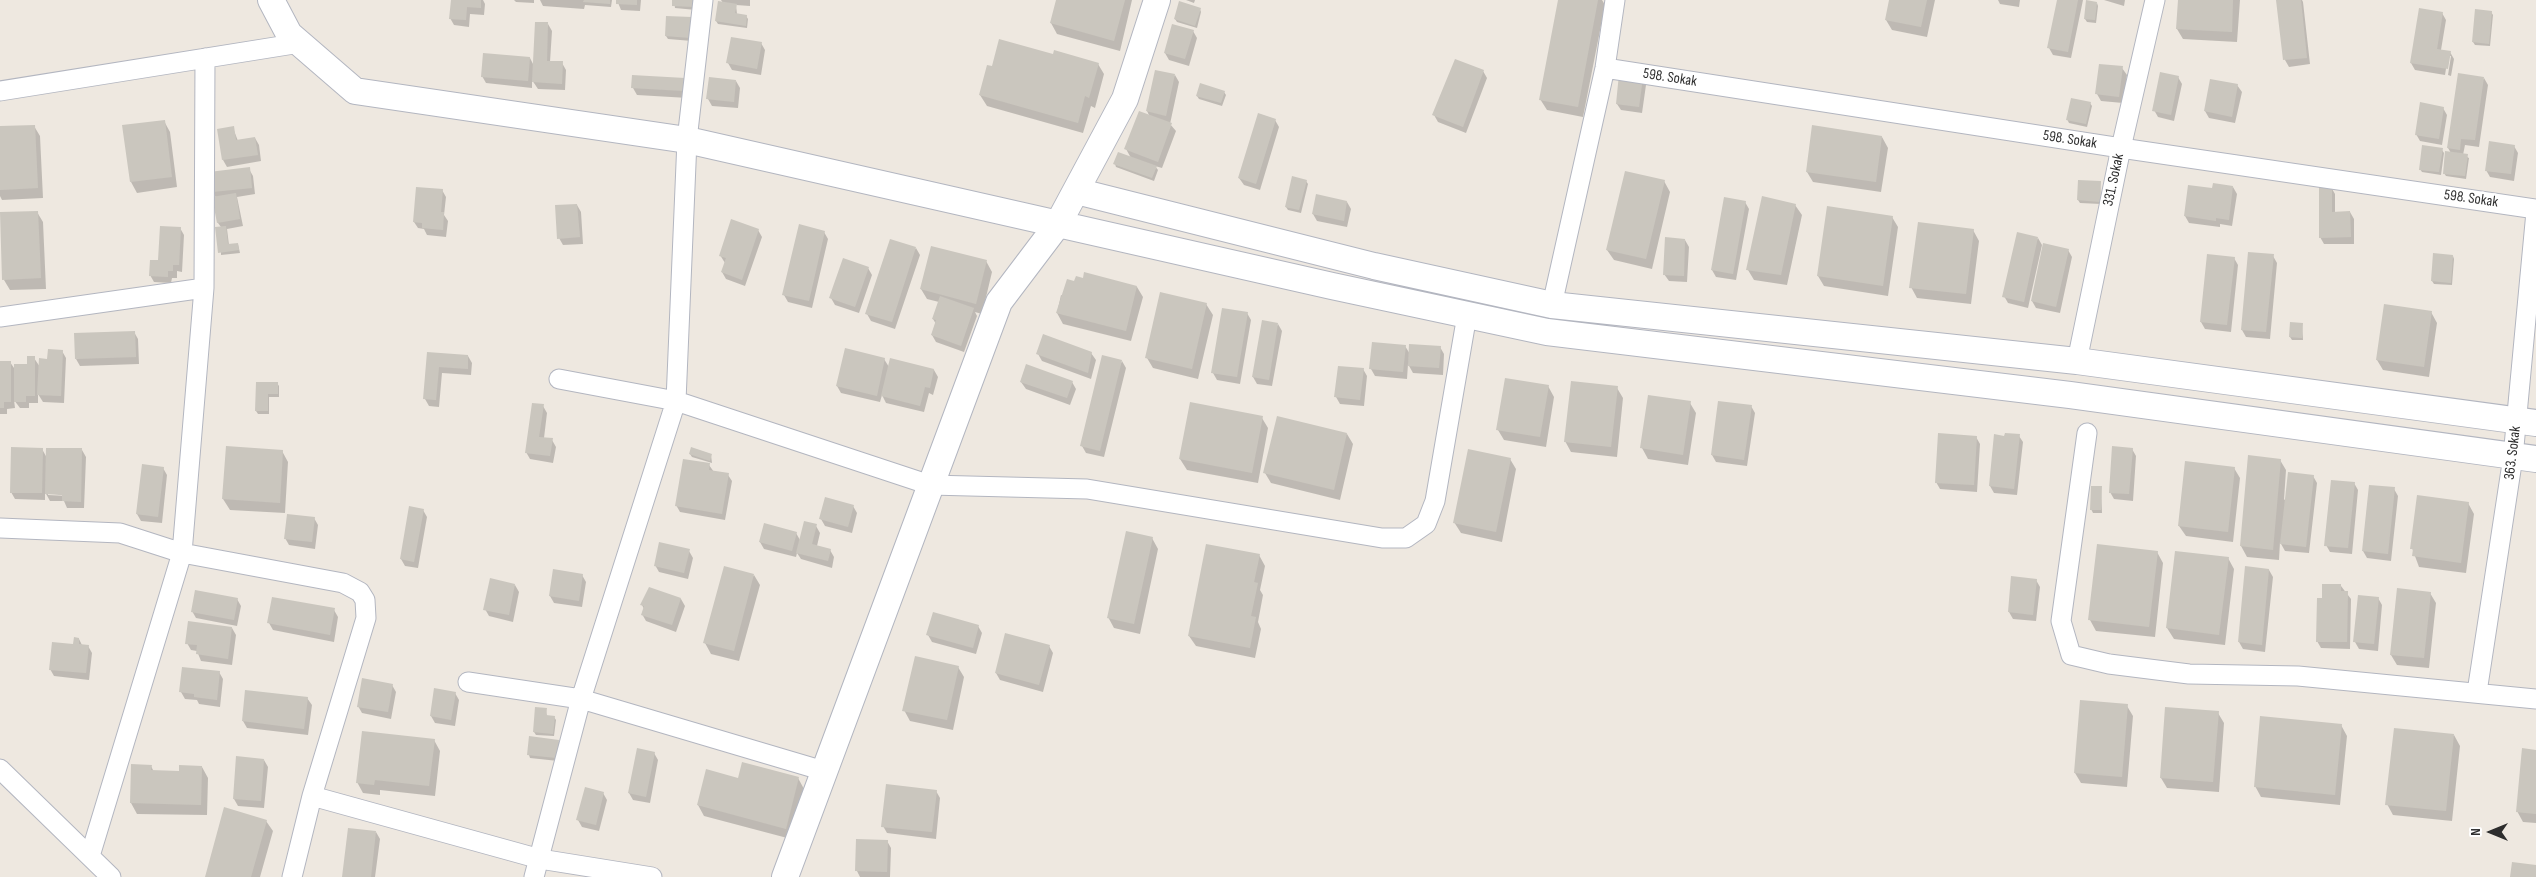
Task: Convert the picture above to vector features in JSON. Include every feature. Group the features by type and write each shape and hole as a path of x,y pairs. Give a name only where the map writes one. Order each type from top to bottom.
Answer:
{"street":[{"path":"271,0 289,34 355,91 687,140 1547,332 2070,395 2524,458"},
{"path":"537,868 581,699 676,401 687,140 703,0"},
{"path":"785,877 999,302 1058,224 1125,99 1157,0"},
{"path":"1552,305 1605,68 1614,0"},
{"name":"331. Sokak","path":"2077,361 2121,148 2155,0"},
{"path":"0,91 300,43"},
{"path":"90,856 182,553 204,288 204,58"},
{"name":"598. Sokak","path":"1605,68 2536,210"},
{"path":"1076,191 1374,266 1552,305 2077,361 2526,422"},
{"name":"363. Sokak","path":"2477,692 2524,458 2536,210"},
{"path":"0,316 204,288"},
{"path":"559,379 676,401 930,485 1087,489 1382,538 1406,538 1426,524 1435,501 1467,315"},
{"path":"2087,433 2060,621 2071,655 2109,664 2189,674 2298,676 2477,692 2536,700"},
{"path":"0,528 120,533 182,553 343,583 360,592 365,600 366,618 312,796 292,877"},
{"path":"468,682 581,699 824,770"},
{"path":"0,769 111,877"},
{"path":"312,796 537,868 652,877"}],"building":[{"path":"451,0 481,0 481,8 467,7 466,20 449,19"},
{"path":"584,0 610,0 610,4 583,2"},
{"path":"616,0 637,0 637,5 616,4"},
{"path":"672,0 695,0 695,7 672,6"},
{"path":"1056,0 1125,0 1114,41 1050,23"},
{"path":"1558,0 1598,0 1578,107 1539,100"},
{"path":"1889,0 1927,0 1921,27 1885,20"},
{"path":"2057,0 2078,0 2068,52 2047,48"},
{"path":"2086,0 2097,2 2095,20 2084,19"},
{"path":"2178,0 2233,0 2232,32 2176,29"},
{"path":"2276,0 2301,0 2307,58 2283,60"},
{"path":"718,1 737,4 735,13 747,15 746,26 715,21"},
{"path":"1179,1 1201,8 1195,26 1174,19"},
{"path":"2419,8 2443,12 2437,49 2451,51 2448,69 2410,63"},
{"path":"2475,9 2492,11 2489,44 2472,42"},
{"path":"666,16 692,17 691,38 665,36"},
{"path":"535,22 548,22 547,61 563,61 562,84 532,82"},
{"path":"1172,24 1194,30 1185,59 1164,53"},
{"path":"731,37 762,42 757,69 726,63"},
{"path":"999,39 1053,54 1054,50 1099,63 1089,98 1085,96 1078,123 979,95 987,65 992,66"},
{"path":"483,53 530,57 528,81 481,77"},
{"path":"1455,59 1484,70 1463,127 1432,115"},
{"path":"2099,64 2123,66 2119,97 2095,94"},
{"path":"1155,70 1175,74 1166,116 1146,111"},
{"path":"2160,72 2179,76 2171,115 2152,111"},
{"path":"2458,73 2484,77 2475,140 2461,139 2460,150 2447,148"},
{"path":"1619,74 1643,77 1639,107 1616,104"},
{"path":"632,75 685,78 684,91 631,88"},
{"path":"709,77 736,80 734,102 706,99"},
{"path":"2210,79 2238,84 2232,117 2204,111"},
{"path":"1200,83 1225,91 1221,103 1196,96"},
{"path":"2071,98 2091,102 2086,124 2066,120"},
{"path":"2420,102 2444,107 2439,139 2415,135"},
{"path":"1139,111 1172,123 1158,162 1124,149"},
{"path":"1258,113 1276,119 1256,184 1238,178"},
{"path":"165,120 172,177 130,182 122,125"},
{"path":"35,125 38,188 0,190 0,126"},
{"path":"1812,125 1882,136 1876,182 1806,172"},
{"path":"234,126 236,140 255,137 258,155 222,160 217,129"},
{"path":"2489,141 2515,145 2511,174 2485,171"},
{"path":"2422,145 2443,148 2439,172 2419,170"},
{"path":"2445,151 2468,154 2465,176 2443,174"},
{"path":"1118,152 1157,166 1152,178 1113,164"},
{"path":"250,167 252,188 212,192 209,172"},
{"path":"1625,171 1665,180 1646,259 1606,250"},
{"path":"1292,176 1307,180 1299,210 1285,207"},
{"path":"2078,180 2101,181 2100,202 2077,200"},
{"path":"2213,183 2233,186 2229,220 2216,218 2216,221 2184,216 2188,185 2212,188"},
{"path":"2319,185 2332,185 2332,212 2350,211 2351,237 2319,238"},
{"path":"416,187 443,189 441,212 444,212 443,230 422,228 422,223 413,222"},
{"path":"236,193 240,219 217,223 212,197"},
{"path":"1316,194 1347,201 1344,221 1312,214"},
{"path":"1762,196 1796,204 1781,275 1746,270"},
{"path":"1724,197 1746,201 1733,274 1711,270"},
{"path":"577,204 580,237 557,239 555,205"},
{"path":"1827,206 1893,216 1883,286 1817,276"},
{"path":"38,211 41,278 2,280 0,212"},
{"path":"731,219 759,229 742,280 721,272 726,258 719,256"},
{"path":"1918,222 1974,229 1966,294 1909,288"},
{"path":"799,224 825,231 809,301 782,295"},
{"path":"160,226 181,227 179,265 173,265 173,271 168,271 168,277 149,276 150,260 158,260"},
{"path":"226,226 228,244 238,243 239,250 218,253 215,227"},
{"path":"2017,232 2038,237 2024,302 2002,297"},
{"path":"1665,237 1685,239 1684,276 1663,275"},
{"path":"890,239 916,247 892,322 865,314"},
{"path":"2043,243 2069,249 2056,307 2031,301"},
{"path":"931,246 987,260 976,304 920,289"},
{"path":"2248,252 2274,254 2266,332 2241,330"},
{"path":"2433,253 2453,255 2451,283 2431,281"},
{"path":"2207,254 2235,257 2227,325 2200,322"},
{"path":"843,258 869,267 855,307 829,298"},
{"path":"1084,272 1137,286 1126,331 1056,313 1067,279 1074,281 1076,276 1083,278"},
{"path":"1160,292 1207,303 1192,369 1145,358"},
{"path":"940,296 974,308 961,346 931,335 936,320 932,319"},
{"path":"2384,304 2432,311 2424,367 2376,360"},
{"path":"1222,308 1248,312 1237,377 1211,373"},
{"path":"1262,320 1278,323 1269,380 1252,377"},
{"path":"2290,322 2303,323 2302,338 2289,337"},
{"path":"135,331 136,357 75,359 74,333"},
{"path":"1043,334 1092,352 1088,373 1036,354"},
{"path":"1372,342 1406,345 1403,372 1369,369"},
{"path":"1409,344 1441,346 1439,368 1408,366"},
{"path":"845,348 885,358 877,396 836,386"},
{"path":"48,349 63,350 61,396 37,395 39,358 47,359"},
{"path":"427,352 468,355 468,369 439,367 436,400 423,399"},
{"path":"1102,355 1122,360 1100,451 1080,446"},
{"path":"27,356 35,356 35,396 26,396 26,402 14,402 14,364 27,364"},
{"path":"890,358 934,369 930,388 925,387 920,406 881,396"},
{"path":"0,361 11,361 11,402 4,402 4,408 0,408"},
{"path":"1026,364 1073,381 1067,398 1020,382"},
{"path":"1338,366 1364,368 1360,400 1334,397"},
{"path":"1505,378 1549,385 1540,437 1496,430"},
{"path":"1571,381 1618,386 1611,447 1564,442"},
{"path":"256,382 278,382 278,394 268,394 268,411 255,411"},
{"path":"1648,395 1691,401 1683,455 1640,448"},
{"path":"1718,401 1752,405 1744,460 1711,455"},
{"path":"1190,402 1263,416 1252,473 1179,459"},
{"path":"532,403 544,404 539,437 553,438 550,456 525,453"},
{"path":"1277,416 1347,433 1334,490 1263,473"},
{"path":"1938,433 1977,436 1974,485 1935,483"},
{"path":"2005,433 2020,434 2014,489 1989,486 1994,434 2004,436"},
{"path":"226,446 283,450 280,503 222,499"},
{"path":"2112,446 2133,448 2129,494 2109,493"},
{"path":"11,447 43,448 42,493 10,493"},
{"path":"691,447 712,454 710,461 689,454"},
{"path":"46,448 82,448 81,502 62,501 62,495 45,494"},
{"path":"1468,449 1511,458 1496,532 1453,523"},
{"path":"2248,455 2281,459 2273,550 2240,546"},
{"path":"683,459 710,463 709,470 729,473 722,514 675,506"},
{"path":"2185,461 2235,467 2228,532 2178,526"},
{"path":"142,464 164,467 158,517 136,514"},
{"path":"2288,472 2314,475 2306,547 2280,544"},
{"path":"2331,480 2355,482 2348,548 2324,546"},
{"path":"2369,485 2395,487 2388,554 2362,551"},
{"path":"2091,486 2102,486 2101,510 2090,510"},
{"path":"2417,495 2469,502 2461,563 2412,556 2413,549 2410,549"},
{"path":"825,497 854,505 848,527 819,519"},
{"path":"409,506 424,509 414,562 400,559"},
{"path":"287,514 315,517 312,542 284,539"},
{"path":"804,521 817,524 812,544 831,549 828,561 796,553"},
{"path":"764,523 797,532 792,551 759,542"},
{"path":"1126,531 1153,537 1134,624 1107,618"},
{"path":"659,542 690,549 684,573 654,566"},
{"path":"1206,544 1260,554 1254,582 1258,583 1251,616 1256,617 1250,648 1188,636"},
{"path":"2097,544 2158,551 2149,627 2088,620"},
{"path":"2175,551 2229,557 2219,635 2166,628"},
{"path":"724,566 754,574 734,651 703,643"},
{"path":"2245,566 2269,569 2262,645 2238,642"},
{"path":"553,569 583,574 579,601 549,596"},
{"path":"2011,576 2037,579 2033,615 2008,612"},
{"path":"490,578 515,584 509,615 483,610"},
{"path":"2322,584 2341,584 2341,591 2348,591 2347,642 2316,642 2317,598 2322,598"},
{"path":"649,587 681,598 672,625 641,615 644,606 640,605"},
{"path":"2397,588 2431,592 2424,658 2390,655"},
{"path":"195,590 238,598 234,620 191,612"},
{"path":"2358,595 2379,597 2374,644 2353,642"},
{"path":"272,597 335,608 330,635 267,623"},
{"path":"933,612 979,625 973,648 926,635"},
{"path":"188,621 232,627 228,659 196,654 197,645 185,644"},
{"path":"1005,633 1050,645 1039,685 995,673"},
{"path":"74,637 79,638 79,644 89,645 86,673 49,670 52,642 73,644"},
{"path":"915,656 959,666 947,720 902,711"},
{"path":"182,667 220,671 217,700 194,697 194,694 179,692"},
{"path":"362,678 393,684 388,712 357,707"},
{"path":"434,688 456,692 451,720 430,716"},
{"path":"245,690 308,697 304,729 242,721"},
{"path":"2080,700 2128,704 2122,777 2074,773"},
{"path":"535,707 547,708 546,715 555,716 553,734 533,732"},
{"path":"2165,707 2219,711 2213,782 2160,778"},
{"path":"2260,716 2342,724 2335,795 2254,787"},
{"path":"2394,728 2454,734 2446,811 2385,805"},
{"path":"362,731 435,739 429,786 375,780 374,785 356,783"},
{"path":"529,736 559,740 557,758 527,755"},
{"path":"637,748 655,752 646,797 628,793"},
{"path":"2522,748 2536,750 2536,814 2516,812"},
{"path":"236,756 264,759 261,801 233,799"},
{"path":"742,762 799,777 786,829 697,805 706,769 738,778"},
{"path":"131,764 152,765 151,770 179,771 179,765 202,766 201,805 130,803"},
{"path":"886,784 937,790 932,832 881,827"},
{"path":"585,787 604,792 596,825 576,820"},
{"path":"224,807 267,820 251,877 205,877"},
{"path":"348,828 376,831 371,877 342,877"},
{"path":"856,839 888,840 887,872 855,871"},
{"path":"2512,862 2536,865 2536,877 2510,877"}]}
